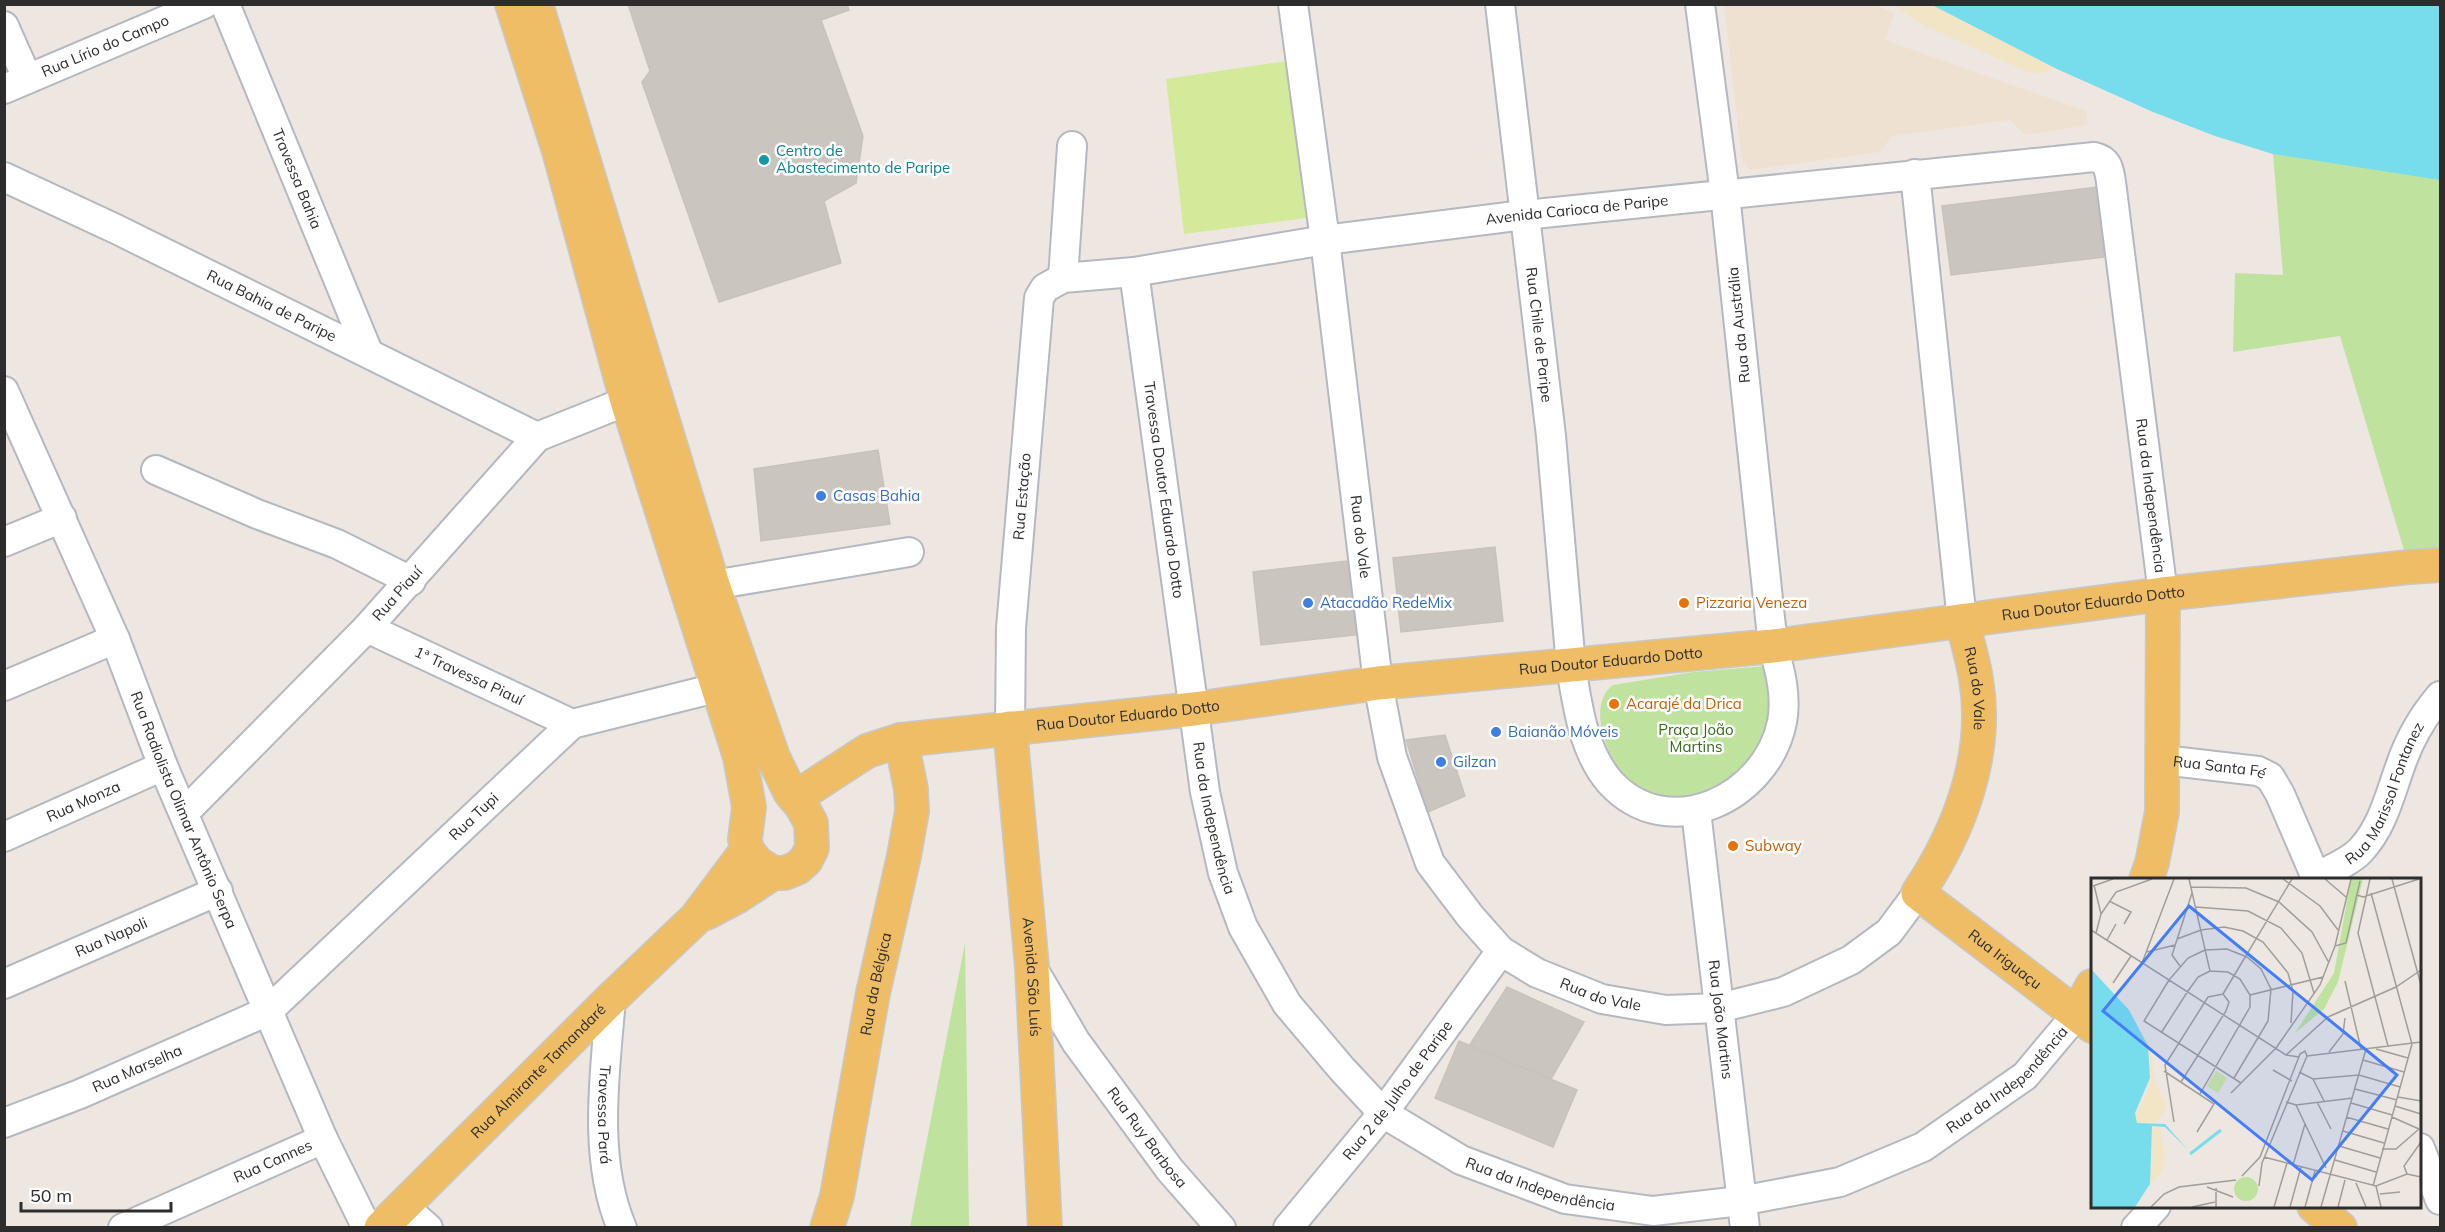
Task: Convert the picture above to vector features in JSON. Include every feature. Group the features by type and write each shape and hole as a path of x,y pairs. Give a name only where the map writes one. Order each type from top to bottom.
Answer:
{"main road":[{"path":"512,4 559,152 627,401 740,757 749,807 745,839 747,850 757,863 773,873"},
{"name":"Rua Almirante Tamandaré","path":"536,4 713,585 774,757 784,781 811,822 812,848 807,860 785,873 773,873 738,896 696,918"},
{"name":"Rua Doutor Eduardo Dotto","path":"795,798 867,751 901,740 1194,708 1378,682 1571,666 1773,645 2163,594 2440,565"},
{"name":"Rua da Independência","path":"2146,878 2152,863 2162,812 2163,594"},
{"name":"Rua do Vale","path":"1918,893 1950,838 1972,778 1979,718 1976,680 1962,621"},
{"name":"Avenida São Luís","path":"1010,728 1032,967 1045,1227"},
{"name":"Rua da Bélgica","path":"827,1227 837,1196 873,993 912,811 911,789 901,740"},
{"name":"Rua Almirante Tamandaré","path":"392,1217 611,999 696,918 747,850"},
{"name":"Rua Iriguaçu","path":"1918,893 2087,1009"},
{"path":"2316,1208 2340,1227"}],"street":[{"name":"Rua Lírio do Campo","path":"16,83 150,15 204,4"},
{"name":"Travessa Bahia","path":"225,4 368,352"},
{"name":"Rua do Vale","path":"1293,4 1325,240 1378,682 1392,758 1430,863 1470,916 1501,951 1537,973 1602,999 1666,1010 1719,1008 1783,992 1851,960 1888,932 1918,893"},
{"name":"Rua Chile de Paripe","path":"1500,4 1551,436 1571,666"},
{"name":"Rua da Austrália","path":"1700,4 1725,194 1773,645"},
{"path":"4,26 16,83"},
{"path":"1063,278 1072,146"},
{"name":"Avenida Carioca de Paripe","path":"1063,278 1134,272 1325,240 1524,215 2094,157"},
{"name":"Rua da Independência","path":"2094,157 2104,160 2109,167 2163,594"},
{"name":"Rua do Vale","path":"1915,174 1962,621"},
{"name":"Rua Bahia de Paripe","path":"4,177 368,352 537,437"},
{"name":"Travessa Doutor Eduardo Dotto","path":"1134,272 1194,708"},
{"name":"Rua Estação","path":"1010,728 1011,628 1039,298 1048,285 1063,278"},
{"name":"Rua Radiolista Olimar Antônio Serpa","path":"5,395 115,639 163,766 323,1139 367,1227"},
{"name":"Rua Piauí","path":"184,813 367,628 537,437 627,401"},
{"path":"156,470 257,514 337,544 411,581"},
{"path":"4,542 62,518"},
{"path":"713,585 909,552"},
{"name":"1ª Travessa Piauí","path":"367,628 572,724"},
{"path":"4,686 115,639"},
{"path":"1571,666 1576,699 1591,750 1610,781 1632,800 1653,808 1676,813 1696,811 1713,806 1729,796 1758,771 1772,751 1782,722 1784,696 1773,645"},
{"name":"Rua Tupi","path":"268,1011 572,724 717,688"},
{"name":"Rua Marissol Fontanez","path":"2316,878 2349,860 2369,838 2385,812 2410,740 2425,714 2440,696"},
{"name":"Rua da Independência","path":"1194,708 1205,792 1223,873 1243,927 1287,1004 1342,1070 1383,1113 1461,1160 1565,1199 1653,1211 1743,1214 1840,1182 1923,1147 2025,1076 2087,1009"},
{"name":"Rua Santa Fé","path":"2163,760 2258,771 2270,777 2280,794 2316,878"},
{"name":"Rua Monza","path":"4,837 163,766"},
{"name":"Rua João Martins","path":"1696,811 1743,1214"},
{"name":"Rua Napoli","path":"4,984 218,891"},
{"name":"Rua 2 de Julho de Paripe","path":"1288,1227 1383,1113 1501,951"},
{"name":"Rua Ruy Barbosa","path":"1032,967 1076,1042 1170,1170 1221,1227"},
{"name":"Travessa Pará","path":"611,999 604,1115 606,1158 614,1209 622,1227"},
{"name":"Rua Marselha","path":"4,1123 80,1094 268,1011"},
{"path":"1036,1037 1066,1037 1076,1042"},
{"name":"Rua Cannes","path":"123,1227 323,1139"},
{"path":"2421,1151 2440,1200"},
{"path":"2136,1227 2154,1208"},
{"path":"392,1217 428,1227"}],"shaded area":[{"path":"1724,5 1877,5 1894,13 1885,40 2086,111 2088,125 2025,135 2010,120 1892,136 1880,152 1750,170 1742,162"}],"green space":[{"path":"2440,5 2440,565 2409,567 2340,336 2233,352 2235,273 2283,275 2273,154 2163,114 2055,68"},
{"path":"1286,61 1306,218 1184,234 1166,79"},
{"name":"Praça João Martins","path":"1766,666 1775,751 1701,806 1646,794 1634,787 1623,775 1613,760 1601,726 1600,710 1604,696 1613,685 1693,672"},
{"path":"965,943 969,1227 910,1227"}],"sand":[{"path":"1893,5 1932,5 2055,68 2040,74 2028,72 1923,25"}],"water":[{"path":"1932,5 2440,5 2440,180 2273,154 2215,136 2153,112 2055,68"}],"building":[{"name":"Centro de Abastecimento de Paripe","path":"628,4 847,4 849,10 821,20 863,136 856,183 824,201 841,263 719,302 642,82 650,71"},
{"path":"2097,187 2104,257 1951,275 1942,206"},
{"name":"Casas Bahia","path":"878,450 890,524 761,541 754,469"},
{"path":"1495,547 1503,621 1401,632 1393,558"},
{"name":"Atacadão RedeMix","path":"1355,560 1363,634 1261,645 1253,572"},
{"path":"1445,735 1465,796 1428,812 1406,740"},
{"path":"1507,987 1584,1022 1551,1079 1469,1046"},
{"path":"1459,1041 1577,1090 1553,1147 1435,1098"}],"place":[{"name":"Centro de Abastecimento de Paripe","path":"764,160"},
{"name":"Casas Bahia","path":"821,496"},
{"name":"Atacadão RedeMix","path":"1308,603"},
{"name":"Pizzaria Veneza","path":"1684,603"},
{"name":"Acarajé da Drica","path":"1614,704"},
{"name":"Baianão Móveis","path":"1496,732"},
{"name":"Gilzan","path":"1441,762"},
{"name":"Subway","path":"1733,846"}]}
